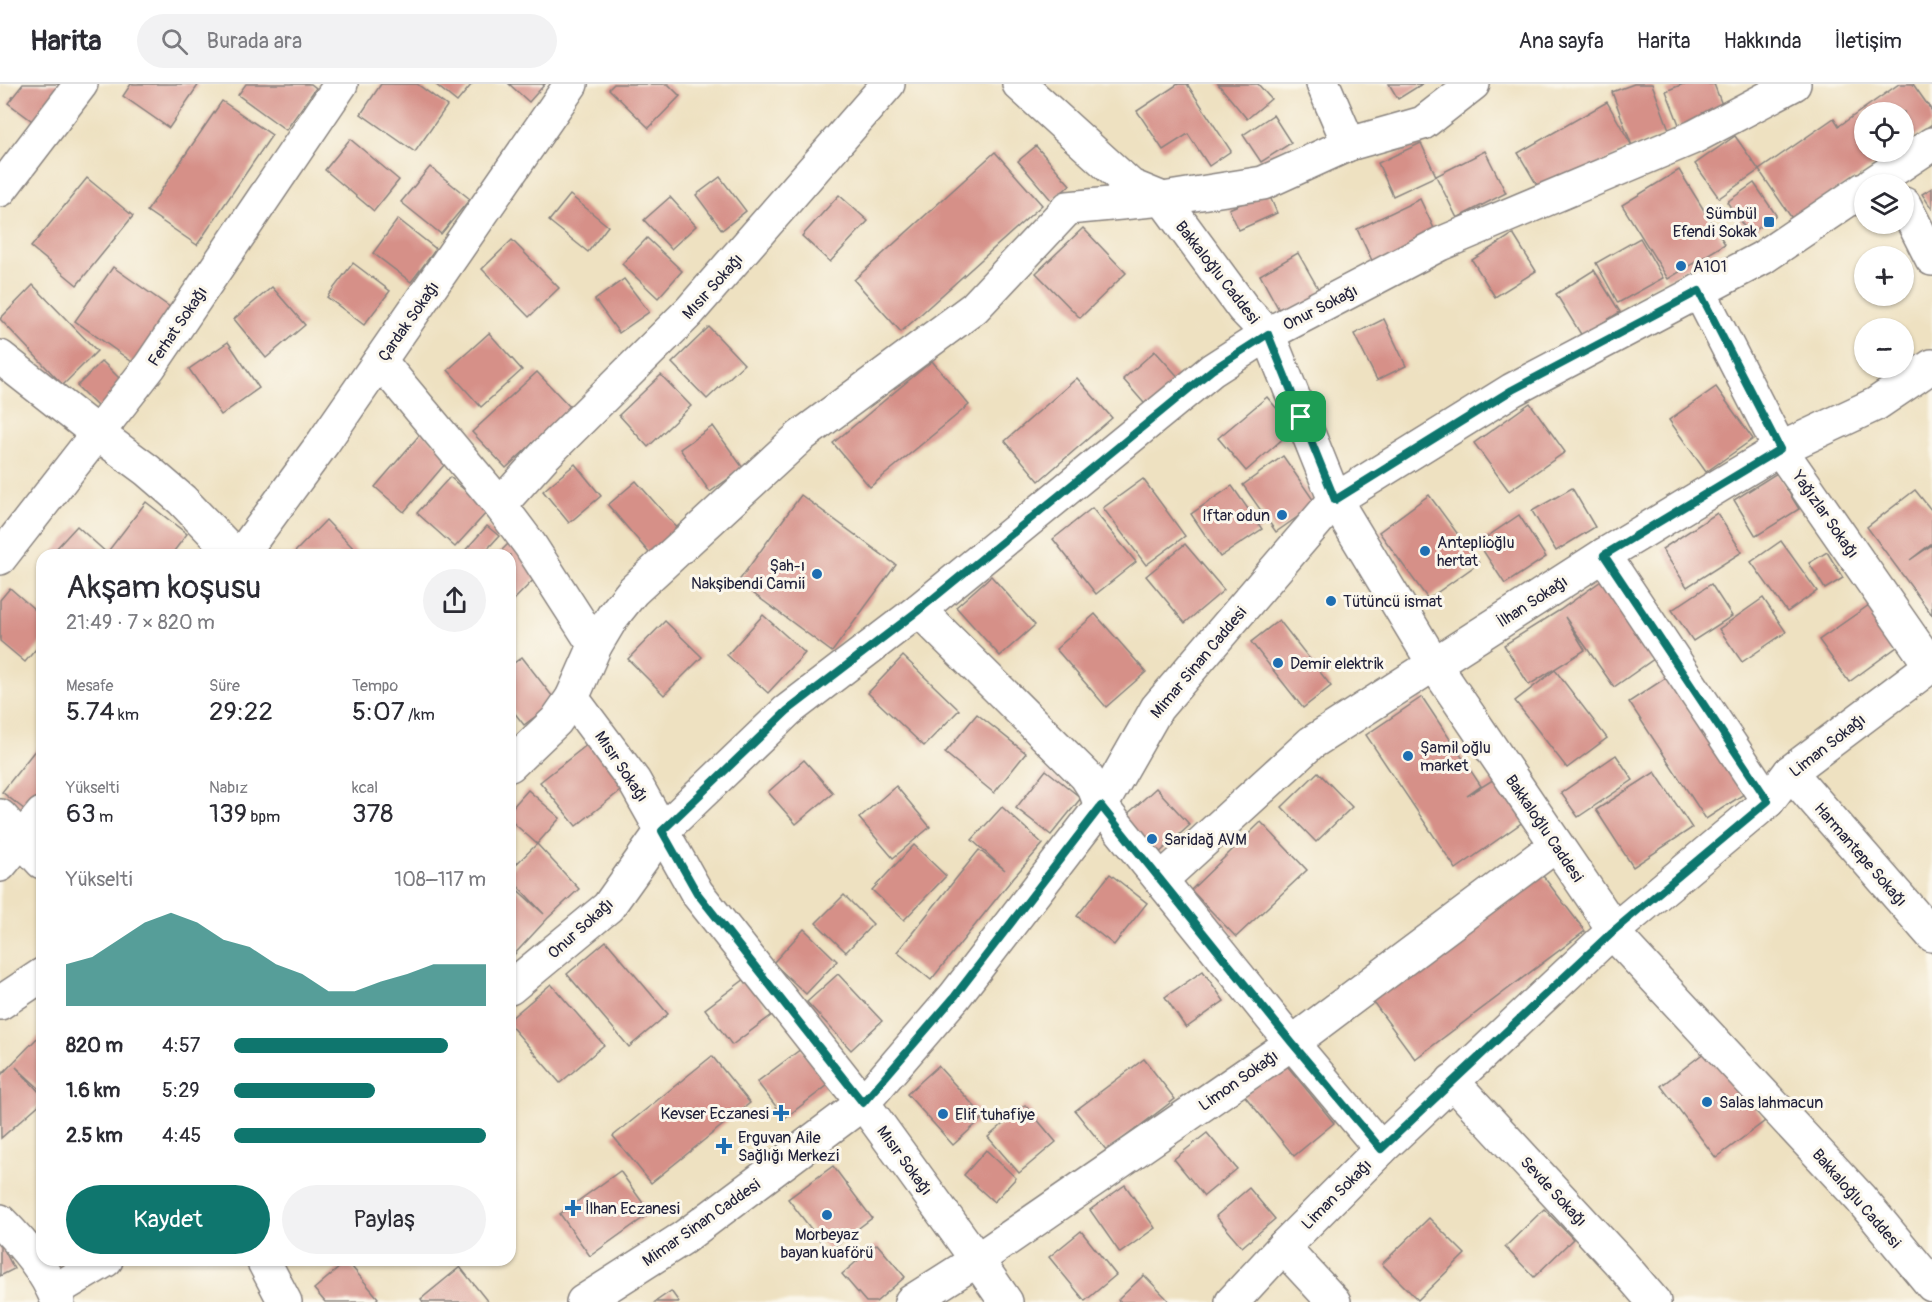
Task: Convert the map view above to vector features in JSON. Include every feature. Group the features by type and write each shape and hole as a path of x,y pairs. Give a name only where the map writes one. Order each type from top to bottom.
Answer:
{"street":[{"path":"0,190 81,84"},
{"name":"Ferhat Sokağı","path":"0,558 150,366 341,84"},
{"name":"Çardak Sokağı","path":"245,549 323,443 571,84"},
{"name":"Mısır Sokağı","path":"500,505 545,455 689,312 888,84"},
{"path":"1019,84 1131,186 1163,199"},
{"path":"1323,84 1349,144"},
{"path":"516,759 556,721 572,698 595,646 633,591 801,436 974,308 1068,208 1163,199 1263,183 1349,144 1423,123 1473,84"},
{"name":"Onur Sokağı","path":"516,983 608,907 662,831 787,711 919,610 1212,370 1268,334 1440,244 1694,137 1794,84"},
{"name":"Mimar Sinan Caddesi","path":"1891,174 1932,144"},
{"name":"Bakkaloğlu Caddesi","path":"1163,199 1243,308 1268,334 1335,500 1434,664 1603,913 1612,932 1860,1198 1932,1285"},
{"name":"Mimar Sinan Caddesi","path":"583,1302 683,1238 863,1103 955,996 1101,806 1156,708 1335,500 1512,390 1762,258 1854,199"},
{"path":"1914,224 1932,259"},
{"name":"Yağızlar Sokağı","path":"1699,291 1780,449 1932,666"},
{"path":"0,357 147,470 182,500 229,549"},
{"path":"380,361 500,505 530,545 595,646"},
{"name":"İlhan Sokağı","path":"1161,880 1311,743 1604,555 1780,449 1876,404 1932,366"},
{"path":"1604,555 1768,801"},
{"path":"919,610 1086,776 1101,806 1292,1043 1381,1149"},
{"name":"Liman Sokağı","path":"1232,1302 1283,1247 1381,1149 1612,932 1768,801 1790,772 1932,666"},
{"name":"Mısır Sokağı","path":"572,698 634,781 697,893 863,1103 1006,1302"},
{"name":"Harmantepe Sokağı","path":"1790,772 1932,935"},
{"path":"0,865 27,833"},
{"name":"Limon Sokağı","path":"911,1302 977,1260 1292,1043 1556,845"},
{"path":"0,1003 36,979"},
{"name":"Sevde Sokağı","path":"1452,1082 1654,1302"},
{"path":"0,1221 22,1242 36,1261"},
{"path":"1283,1247 1334,1302"},
{"path":"39,1266 56,1296 98,1266"},
{"path":"266,1266 285,1302"}],"building":[{"path":"23,84 58,84 62,87 35,123 8,103"},
{"path":"131,84 199,84 169,128 123,96"},
{"path":"246,84 311,84 316,88 286,130 238,95"},
{"path":"381,84 417,84 447,106 415,152 361,114"},
{"path":"435,84 472,84 457,102"},
{"path":"509,84 545,84 529,102"},
{"path":"614,84 668,84 680,96 649,128 609,89"},
{"path":"1178,84 1187,84 1231,151 1209,166 1188,134 1163,150 1137,111"},
{"path":"1218,84 1258,84 1271,99 1247,119"},
{"path":"1389,84 1422,84 1398,99"},
{"path":"1634,84 1652,84 1670,132 1632,146 1612,92"},
{"path":"1683,84 1714,84 1724,110 1680,127 1666,91"},
{"path":"1899,84 1913,84 1932,111 1932,124 1914,137 1914,102 1873,102"},
{"path":"222,101 272,135 197,245 147,211"},
{"path":"1607,102 1632,146 1544,197 1518,153"},
{"path":"1273,115 1291,143 1261,162 1243,135"},
{"path":"1854,116 1854,162 1878,162 1861,174 1854,174 1854,179 1793,220 1759,170 1834,118 1839,126"},
{"path":"1735,136 1759,170 1719,198 1695,164"},
{"path":"350,139 399,180 374,211 325,170"},
{"path":"1421,143 1436,176 1393,196 1378,163"},
{"path":"1036,146 1070,185 1052,201 1018,161"},
{"path":"1485,151 1506,193 1457,218 1436,176"},
{"path":"995,152 1042,205 901,332 854,280"},
{"path":"430,167 470,199 441,234 401,202"},
{"path":"1679,170 1725,244 1668,279 1622,205"},
{"path":"720,177 746,211 722,230 696,195"},
{"path":"87,178 133,216 77,285 31,247"},
{"path":"1754,183 1776,215 1749,234 1727,202"},
{"path":"1932,188 1932,209 1922,194"},
{"path":"1268,192 1277,213 1239,230 1229,209"},
{"path":"570,195 608,226 588,252 549,221"},
{"path":"839,195 868,221 830,262 802,236"},
{"path":"670,197 696,226 671,249 644,220"},
{"path":"1420,199 1439,239 1376,269 1357,229"},
{"path":"398,219 436,249 411,282 373,253"},
{"path":"1083,228 1126,273 1080,318 1036,273"},
{"path":"1513,234 1536,271 1495,297 1472,260"},
{"path":"647,238 682,271 658,298 622,264"},
{"path":"1640,238 1663,278 1618,303 1596,263"},
{"path":"512,240 559,288 529,317 482,269"},
{"path":"1298,253 1323,297 1284,319 1260,275"},
{"path":"353,263 390,291 364,325 327,297"},
{"path":"113,267 181,315 142,369 75,321"},
{"path":"1594,270 1620,312 1582,336 1556,294"},
{"path":"624,279 649,312 619,333 595,300"},
{"path":"33,285 97,351 63,385 0,319"},
{"path":"272,287 305,325 266,358 234,319"},
{"path":"1384,319 1406,366 1377,380 1354,334"},
{"path":"709,327 744,364 707,399 672,363"},
{"path":"489,333 522,370 481,407 448,370"},
{"path":"228,342 259,388 221,415 189,369"},
{"path":"1155,351 1182,381 1150,410 1123,379"},
{"path":"102,361 131,390 106,415 77,386"},
{"path":"932,361 969,405 870,487 833,443"},
{"path":"537,372 571,408 506,468 472,432"},
{"path":"661,375 691,406 648,447 619,415"},
{"path":"1077,378 1112,418 1039,481 1005,441"},
{"path":"1716,387 1753,439 1706,472 1669,420"},
{"path":"1267,397 1294,429 1246,471 1218,438"},
{"path":"1530,403 1565,452 1509,491 1474,443"},
{"path":"713,426 743,468 710,492 680,449"},
{"path":"422,432 451,457 404,512 375,487"},
{"path":"1283,456 1316,504 1276,532 1243,485"},
{"path":"575,464 601,496 569,523 543,491"},
{"path":"1777,473 1799,509 1756,536 1734,500"},
{"path":"450,477 488,511 455,547 417,513"},
{"path":"1143,479 1185,536 1146,565 1103,508"},
{"path":"636,481 678,529 650,554 608,505"},
{"path":"1232,486 1262,529 1220,557 1191,514"},
{"path":"1572,488 1595,527 1556,551 1532,511"},
{"path":"1915,490 1932,511 1932,543 1910,560 1932,545 1932,615 1867,527"},
{"name":"Şah-ı Nakşibendi Camii","path":"801,495 896,565 832,652 738,582"},
{"path":"1429,495 1479,563 1428,599 1379,532"},
{"path":"146,502 187,534 176,549 110,549"},
{"path":"1092,508 1136,562 1096,594 1053,539"},
{"path":"1717,513 1742,552 1687,587 1662,549"},
{"path":"1519,515 1546,557 1505,584 1478,543"},
{"path":"326,520 354,549 298,549"},
{"path":"77,526 102,549 56,549"},
{"path":"487,526 499,536 487,549 466,549"},
{"path":"512,540 543,570 516,598 516,549 503,549"},
{"path":"1781,541 1817,591 1787,612 1751,562"},
{"path":"1185,544 1224,590 1185,623 1146,576"},
{"path":"1827,552 1843,578 1825,589 1809,563"},
{"path":"991,576 1035,625 1000,656 956,607"},
{"path":"1604,579 1658,656 1614,687 1565,617 1585,650 1529,685 1504,645"},
{"path":"1711,584 1732,616 1693,641 1672,610"},
{"path":"10,588 36,611 36,649 25,662 0,641 0,600"},
{"path":"1763,598 1786,632 1742,662 1719,629"},
{"path":"1872,603 1901,644 1849,682 1819,640"},
{"path":"1095,614 1146,672 1106,707 1056,649"},
{"path":"763,615 805,653 768,693 727,655"},
{"path":"1279,620 1331,686 1303,708 1251,642"},
{"path":"665,621 702,657 664,695 628,659"},
{"path":"903,656 959,710 924,746 868,693"},
{"path":"522,657 556,701 524,725 516,715 516,662"},
{"path":"1555,670 1607,738 1567,768 1515,701"},
{"path":"1667,677 1744,794 1706,819 1629,702"},
{"path":"1422,697 1481,786 1467,796 1499,776 1527,819 1456,869 1366,735"},
{"path":"977,714 1026,753 994,793 945,753"},
{"path":"593,740 629,784 576,826 540,782"},
{"path":"36,749 36,804 29,813 2,792"},
{"path":"1616,755 1633,780 1578,817 1561,793"},
{"path":"804,760 833,793 796,824 768,792"},
{"path":"1046,770 1081,798 1051,835 1016,808"},
{"path":"1318,772 1352,807 1316,842 1282,807"},
{"path":"1655,772 1692,828 1633,867 1596,810"},
{"path":"896,786 930,827 893,858 859,818"},
{"path":"1156,788 1190,825 1157,855 1123,818"},
{"path":"528,790 560,818 537,844 516,825 516,803"},
{"path":"1002,807 1043,844 931,980 897,952 979,850 1005,870 972,840"},
{"path":"1261,822 1307,870 1236,937 1191,890"},
{"path":"537,844 579,889 516,953 516,889 544,914 516,884 516,864"},
{"path":"914,845 946,876 904,920 872,890"},
{"path":"1540,872 1585,931 1415,1059 1371,999"},
{"path":"1110,874 1147,903 1114,945 1077,916"},
{"path":"844,895 873,924 846,952 816,923"},
{"path":"804,929 837,961 806,994 773,963"},
{"path":"606,941 668,1014 629,1047 567,974"},
{"path":"1203,971 1224,1001 1186,1028 1165,997"},
{"path":"838,974 882,1021 851,1050 807,1002"},
{"path":"745,979 772,1015 732,1045 705,1009"},
{"path":"551,984 604,1045 560,1083 516,1032 516,1014"},
{"path":"36,1039 36,1085 16,1067 36,1089 36,1107 1,1138 0,1076"},
{"path":"801,1049 828,1085 785,1118 757,1082"},
{"path":"1709,1049 1765,1121 1716,1158 1661,1086"},
{"path":"712,1056 750,1103 651,1183 613,1136"},
{"path":"1144,1059 1175,1099 1107,1151 1075,1111"},
{"path":"1284,1062 1334,1123 1294,1156 1244,1095"},
{"path":"938,1066 984,1117 953,1145 907,1094"},
{"path":"1025,1105 1056,1142 1019,1173 988,1137"},
{"path":"1207,1133 1237,1169 1204,1196 1174,1159"},
{"path":"986,1150 1016,1178 994,1202 964,1175"},
{"path":"833,1166 872,1218 828,1251 788,1199"},
{"path":"620,1171 650,1213 590,1256 560,1214"},
{"path":"1125,1185 1155,1228 1120,1253 1090,1210"},
{"path":"1249,1188 1275,1219 1242,1247 1216,1216"},
{"path":"1544,1209 1573,1239 1534,1277 1505,1247"},
{"path":"1429,1218 1465,1254 1418,1300 1382,1264"},
{"path":"1081,1231 1116,1275 1085,1301 1049,1257"},
{"path":"0,1242 14,1269 0,1276"},
{"path":"877,1244 905,1277 876,1302 866,1302 842,1274"},
{"path":"341,1266 351,1266 378,1298 374,1302 325,1302 314,1289"},
{"path":"460,1267 488,1302 423,1302 421,1299"},
{"path":"1144,1275 1170,1302 1120,1302 1118,1300"},
{"path":"671,1291 679,1302 655,1302"}],"place":[{"name":"Sümbül Efendi Sokak","path":"1769,222"},
{"name":"A101","path":"1681,266"},
{"name":"Iftar odun","path":"1282,515"},
{"name":"Anteplioğlu hertat","path":"1425,551"},
{"name":"Şah-ı Nakşibendi Camii","path":"817,574"},
{"name":"Tütüncü ismat","path":"1331,601"},
{"name":"Demir elektrik","path":"1278,663"},
{"name":"Şamil oğlu market","path":"1408,756"},
{"name":"Saridağ AVM","path":"1152,839"},
{"name":"Salas lahmacun","path":"1707,1102"},
{"name":"Kevser Eczanesi","path":"781,1113"},
{"name":"Elif tuhafiye","path":"943,1114"},
{"name":"Erguvan Aile Sağlığı Merkezi","path":"724,1146"},
{"name":"İlhan Eczanesi","path":"573,1208"},
{"name":"Morbeyaz bayan kuaförü","path":"827,1215"}],"route":[{"path":"1699,291 1780,449 1604,555 1768,801 1612,932 1381,1149 1292,1043 1101,806 955,996 863,1103 697,893 662,831 787,711 919,610 1212,370 1268,334 1301,417 1335,500 1512,390 1699,291"}]}
